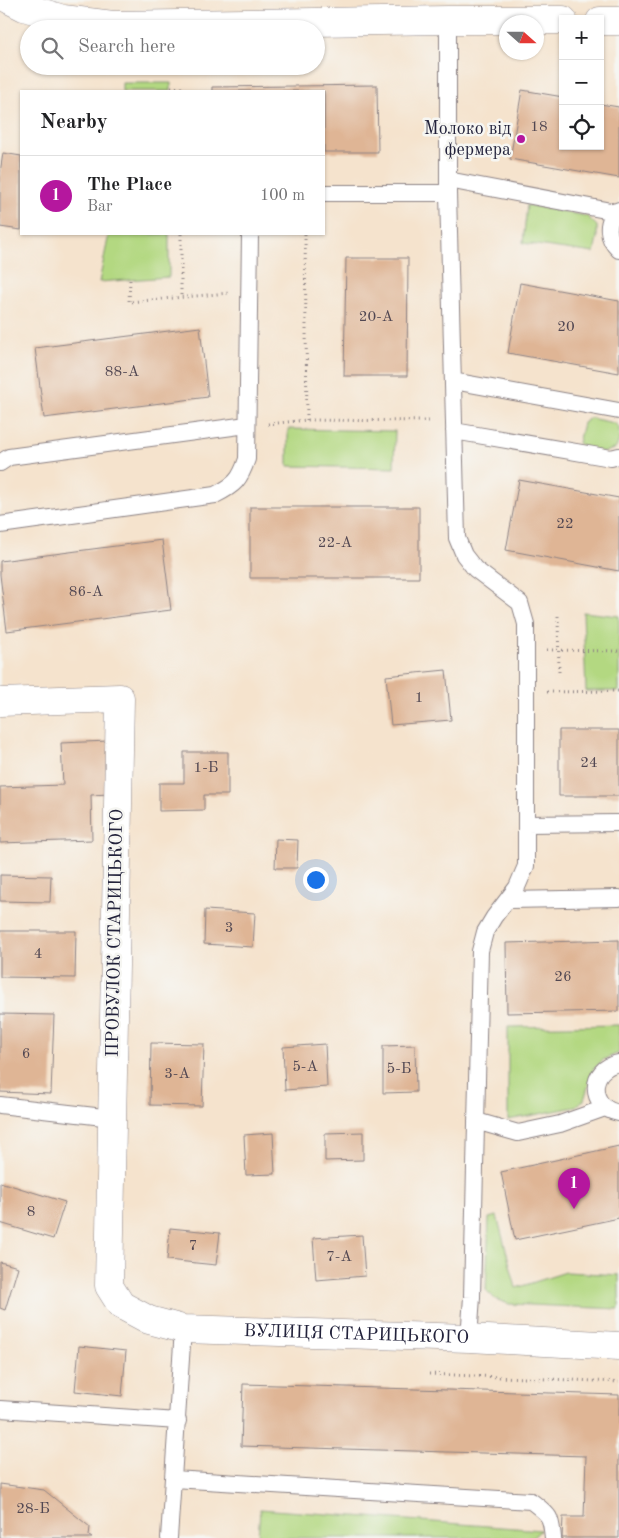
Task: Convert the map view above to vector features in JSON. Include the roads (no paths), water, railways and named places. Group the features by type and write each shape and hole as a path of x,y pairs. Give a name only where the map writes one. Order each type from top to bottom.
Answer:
{"street":[{"path":"10,0 24,7 71,20"},
{"path":"163,20 252,11 448,20 559,20"},
{"path":"604,21 619,21"},
{"name":"ПРОВУЛОК СТАРИЦЬКОГО","path":"0,702 120,698 109,1286"},
{"name":"ВУЛИЦЯ СТАРИЦЬКОГО","path":"109,1286 121,1305 149,1320 183,1330 470,1338 619,1346"}],"lane":[{"path":"448,20 448,187 457,538 464,555 476,569 520,603 526,624 526,866 517,887 485,932 480,951 470,1338"},
{"path":"325,193 448,187 617,211 608,227 612,244 619,250"},
{"path":"0,525 215,495 232,486 243,471 247,459 250,235"},
{"path":"453,381 619,411"},
{"path":"0,464 9,457 247,426"},
{"path":"454,426 610,458 619,456"},
{"path":"526,824 619,823"},
{"path":"508,900 619,898"},
{"path":"612,1111 599,1102 596,1086 598,1078 609,1066 619,1063"},
{"path":"0,1105 112,1118"},
{"path":"476,1121 518,1133 612,1111"},
{"path":"169,1538 183,1330"},
{"path":"0,1409 178,1421"},
{"path":"174,1479 531,1501 548,1514 553,1538"}],"place":[{"name":"Молоко від фермера","path":"521,139"},
{"name":"The Place","path":"574,1209"}]}
